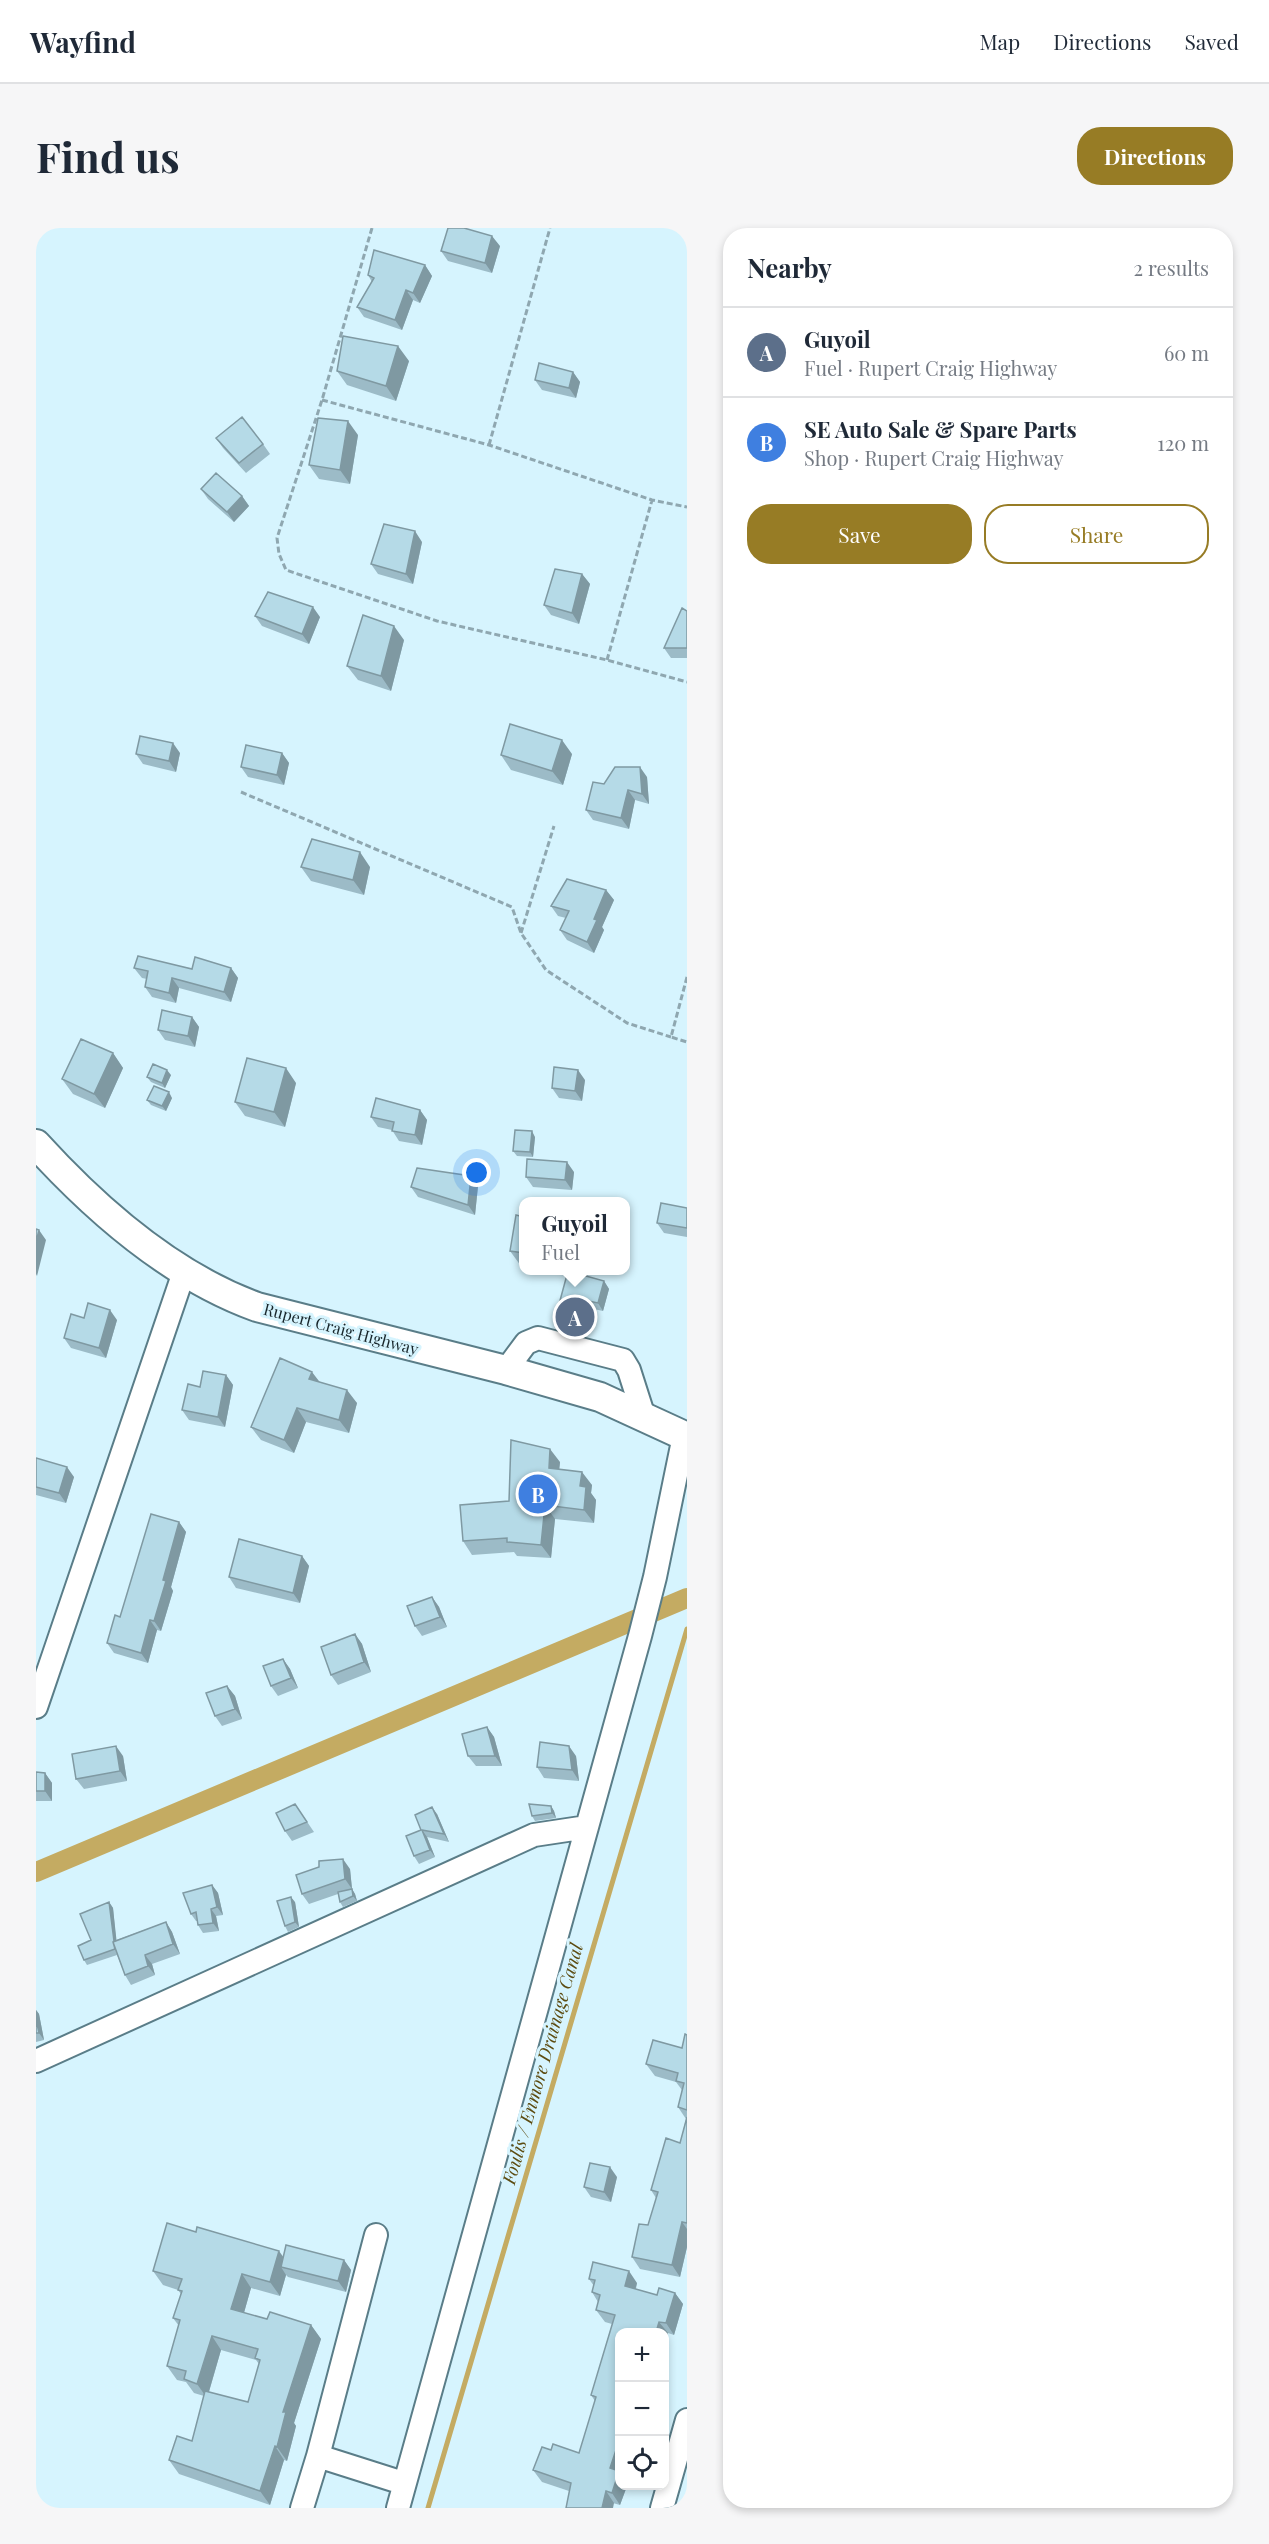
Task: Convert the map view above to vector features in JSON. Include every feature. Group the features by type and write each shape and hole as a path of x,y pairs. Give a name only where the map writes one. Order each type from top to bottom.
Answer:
{"main road":[{"name":"Rupert Craig Highway","path":"36,1143 112,1218 184,1272 232,1298 257,1307 506,1370 600,1397 686,1437"}],"street":[{"path":"36,1707 184,1272"},
{"path":"506,1370 526,1342 538,1338 622,1360 629,1370 644,1417"},
{"path":"398,2508 640,1636 686,1437"},
{"path":"36,2061 534,1835 587,1827"},
{"path":"302,2508 318,2456 376,2235"},
{"path":"662,2508 687,2420"},
{"path":"318,2456 404,2483"}],"path":[{"path":"372,228 322,400 277,538 279,554 286,570 437,621 607,660 687,682"},
{"path":"489,445 550,228"},
{"path":"322,400 489,445 652,500 687,507"},
{"path":"607,660 652,500"},
{"path":"241,792 512,907 521,933 546,970 627,1023 687,1042"},
{"path":"521,933 554,826"},
{"path":"671,1037 687,977"}],"building":[{"path":"448,228 464,228 492,236 485,263 441,251"},
{"path":"374,250 425,265 413,293 406,290 395,320 357,307 374,278 368,275"},
{"path":"343,336 398,346 386,386 337,371"},
{"path":"539,363 573,372 569,388 535,380"},
{"path":"242,417 263,444 239,463 216,438"},
{"path":"318,418 348,421 340,470 309,465"},
{"path":"216,473 242,496 227,512 201,489"},
{"path":"384,524 415,531 406,574 371,564"},
{"path":"555,569 582,574 572,613 544,605"},
{"path":"268,592 313,607 302,634 255,616"},
{"path":"682,608 687,611 687,648 664,648"},
{"path":"363,615 394,626 381,676 347,666"},
{"path":"510,724 562,740 552,771 501,755"},
{"path":"140,736 173,743 169,761 136,754"},
{"path":"246,745 282,753 277,775 241,767"},
{"path":"615,767 640,767 642,794 628,790 621,818 586,810 593,782 604,784"},
{"path":"312,839 360,852 353,880 301,867"},
{"path":"567,879 606,890 594,919 597,920 587,942 560,930 569,911 551,906"},
{"path":"138,956 192,969 195,957 231,968 224,992 172,978 169,993 145,987 148,971 134,968"},
{"path":"162,1010 192,1017 188,1036 158,1030"},
{"path":"81,1039 113,1053 94,1094 62,1079"},
{"path":"247,1058 286,1068 274,1112 235,1102"},
{"path":"153,1064 167,1070 162,1083 147,1077"},
{"path":"554,1067 578,1070 575,1091 552,1088"},
{"path":"154,1086 169,1092 162,1106 147,1100"},
{"path":"376,1098 420,1110 415,1135 392,1131 394,1122 371,1117"},
{"path":"515,1130 532,1131 530,1152 513,1151"},
{"path":"527,1159 567,1162 565,1180 526,1177"},
{"path":"417,1168 471,1176 468,1205 411,1187"},
{"path":"661,1203 687,1208 687,1228 657,1223"},
{"path":"516,1215 519,1216 519,1252 510,1251"},
{"path":"567,1275 582,1275 604,1281 598,1303 583,1300 577,1324 555,1319"},
{"path":"88,1303 110,1310 99,1348 64,1338 71,1314 84,1318"},
{"path":"280,1358 312,1372 309,1379 347,1390 339,1420 297,1408 284,1440 251,1427"},
{"path":"203,1371 226,1375 218,1417 182,1410 188,1384 200,1387"},
{"path":"511,1440 550,1449 549,1468 582,1472 580,1486 586,1487 584,1510 545,1505 541,1545 507,1542 507,1538 463,1541 460,1505 509,1501"},
{"path":"36,1458 67,1467 59,1493 36,1487"},
{"path":"151,1514 179,1522 163,1580 166,1581 154,1621 150,1620 141,1653 107,1643 115,1615 120,1617"},
{"path":"239,1539 302,1556 293,1593 229,1577"},
{"path":"432,1597 440,1617 415,1626 407,1606"},
{"path":"355,1634 364,1662 331,1675 321,1647"},
{"path":"283,1659 291,1678 271,1686 263,1666"},
{"path":"227,1686 235,1709 215,1716 206,1693"},
{"path":"487,1727 495,1756 468,1756 462,1734"},
{"path":"540,1742 569,1746 572,1770 537,1767"},
{"path":"116,1746 120,1771 76,1779 72,1754"},
{"path":"36,1772 45,1773 45,1791 36,1791"},
{"path":"295,1804 307,1822 285,1831 276,1813"},
{"path":"529,1804 551,1806 552,1813 532,1816"},
{"path":"432,1807 444,1834 422,1830 430,1850 414,1856 406,1836 421,1830 415,1815"},
{"path":"343,1859 345,1879 302,1894 296,1875 319,1867 319,1861"},
{"path":"212,1885 217,1907 211,1909 213,1923 198,1925 196,1912 191,1914 183,1893"},
{"path":"352,1889 353,1896 340,1902 338,1892"},
{"path":"291,1897 295,1922 285,1926 277,1901"},
{"path":"109,1902 115,1949 84,1960 78,1946 91,1940 80,1914"},
{"path":"166,1922 173,1944 145,1955 148,1966 125,1975 113,1942"},
{"path":"685,2034 687,2035 687,2110 678,2107 684,2083 676,2081 678,2073 646,2064 653,2040 682,2048"},
{"path":"687,2117 687,2223 682,2222 672,2265 632,2257 639,2224 648,2225 658,2192 651,2190 666,2138 680,2143"},
{"path":"590,2163 610,2167 604,2192 584,2187"},
{"path":"167,2223 196,2232 197,2227 279,2251 270,2282 242,2274 231,2309 267,2319 270,2312 311,2325 283,2412 286,2412 277,2447 275,2446 260,2491 169,2460 177,2436 192,2441 205,2391 248,2402 260,2360 255,2358 258,2349 212,2336 197,2384 184,2379 186,2371 167,2366 180,2320 173,2318 182,2291 178,2290 182,2279 153,2271"},
{"path":"286,2245 344,2260 338,2281 281,2267"},
{"path":"593,2262 629,2271 625,2286 657,2295 659,2288 675,2293 666,2323 659,2322 657,2328 615,2328 615,2453 610,2468 615,2470 615,2484 612,2493 606,2491 602,2508 566,2508 571,2483 533,2470 542,2447 551,2450 553,2444 579,2453 596,2397 591,2395 615,2315 596,2310 600,2295 592,2292 595,2280 589,2279"}],"waterway":[{"path":"36,1872 687,1598"},
{"name":"Foulis / Enmore Drainage Canal","path":"428,2508 687,1629"}],"place":[{"name":"Guyoil","path":"575,1317"},
{"name":"SE Auto Sale & Spare Parts","path":"538,1494"}]}
